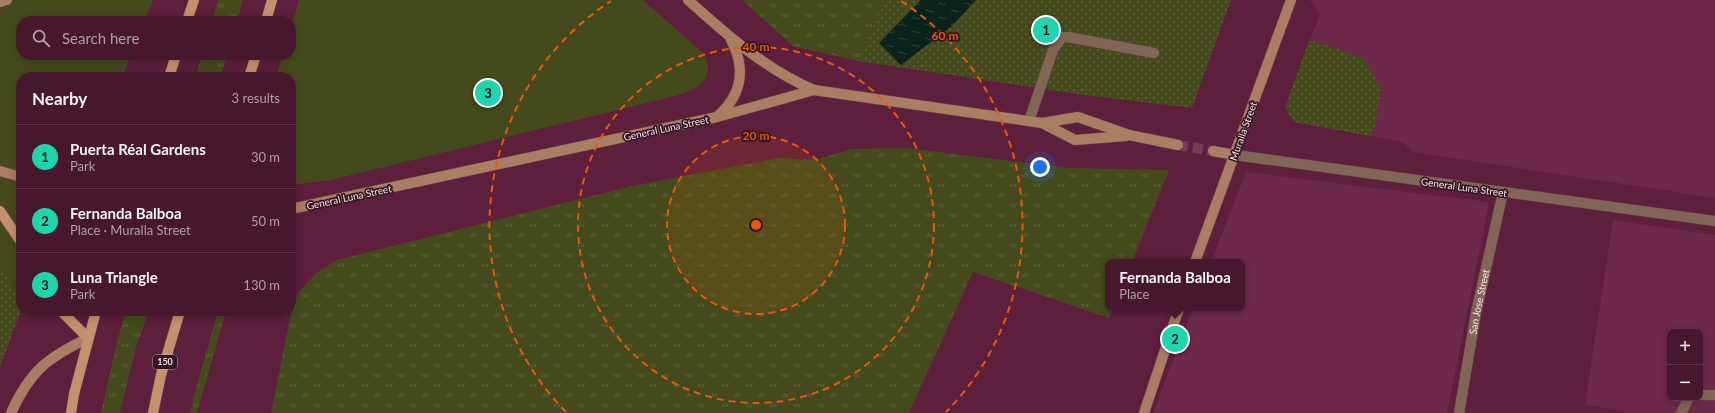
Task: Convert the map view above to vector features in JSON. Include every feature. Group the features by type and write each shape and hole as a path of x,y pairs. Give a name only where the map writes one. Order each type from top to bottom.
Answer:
{"main road":[{"path":"189,16 194,0"},
{"path":"267,16 272,0"},
{"path":"171,72 174,60"},
{"path":"251,72 254,60"},
{"path":"0,211 16,235"},
{"path":"66,316 88,338"},
{"path":"71,413 74,394 95,316"},
{"name":"150","path":"153,413 161,375 179,316"}],"street":[{"path":"0,2 7,0"},
{"path":"688,0 730,38 770,67 790,80 814,90"},
{"name":"Muralla Street","path":"1196,259 1291,0"},
{"path":"1029,121 1054,50 1062,37 1154,53"},
{"path":"717,117 733,98 738,86 740,74 740,61 730,38"},
{"name":"General Luna Street","path":"296,209 717,117 814,90 1042,123 1078,117 1129,136 1178,145"},
{"name":"General Luna Street","path":"1042,123 1075,140 1129,136"},
{"name":"General Luna Street","path":"1213,151 1715,221"},
{"path":"0,171 16,176"},
{"name":"San Jose Street","path":"1459,413 1476,313 1503,192"},
{"path":"1144,413 1179,311"},
{"path":"10,413 20,392 38,370 59,352 88,338"},
{"path":"1703,395 1715,395"},
{"path":"1681,413 1687,401"}],"shaded area":[{"path":"1310,0 1715,0 1715,198 1413,152 1403,142 1294,122 1285,107 1320,14"},
{"path":"1246,172 1489,202 1447,413 1153,413 1192,311 1245,311 1245,259 1212,259"},
{"path":"1613,220 1715,235 1715,413 1624,413 1624,411 1585,405"}],"green space":[{"path":"0,0 153,0 146,16 16,16 16,60 129,60 124,72 16,72 16,316 19,316 0,366"},
{"path":"218,0 243,0 238,16 213,16"},
{"path":"299,0 643,0 704,54 708,71 706,77 697,87 675,96 331,180 296,184 296,72 278,72 281,60 296,60 296,16 294,16"},
{"path":"742,0 886,0 858,61 793,46"},
{"path":"886,0 1231,0 1192,108 1084,95 858,61"},
{"path":"1309,41 1323,44 1364,59 1381,88 1376,122 1371,136 1294,122 1285,107"},
{"path":"201,60 225,60 222,72 197,72"},
{"path":"905,148 1070,168 1169,170 1133,259 1105,259 1105,311 1112,311 1109,318 973,272 909,413 271,413 290,316 296,316 296,296 316,273 337,260 632,186 778,158 814,160 852,149"},
{"path":"0,269 16,291 16,316 19,316 0,366"},
{"path":"125,316 147,316 136,347 120,413 101,413 117,342"},
{"path":"217,316 225,316 197,413 190,413"}],"water":[{"path":"921,0 976,0 952,26 901,65 879,43"}],"tunnel":[{"path":"1178,145 1213,151"}],"place":[{"name":"Puerta Réal Gardens","path":"1046,30"},
{"name":"Luna Triangle","path":"488,93"},
{"name":"Fernanda Balboa","path":"1175,339"}]}
